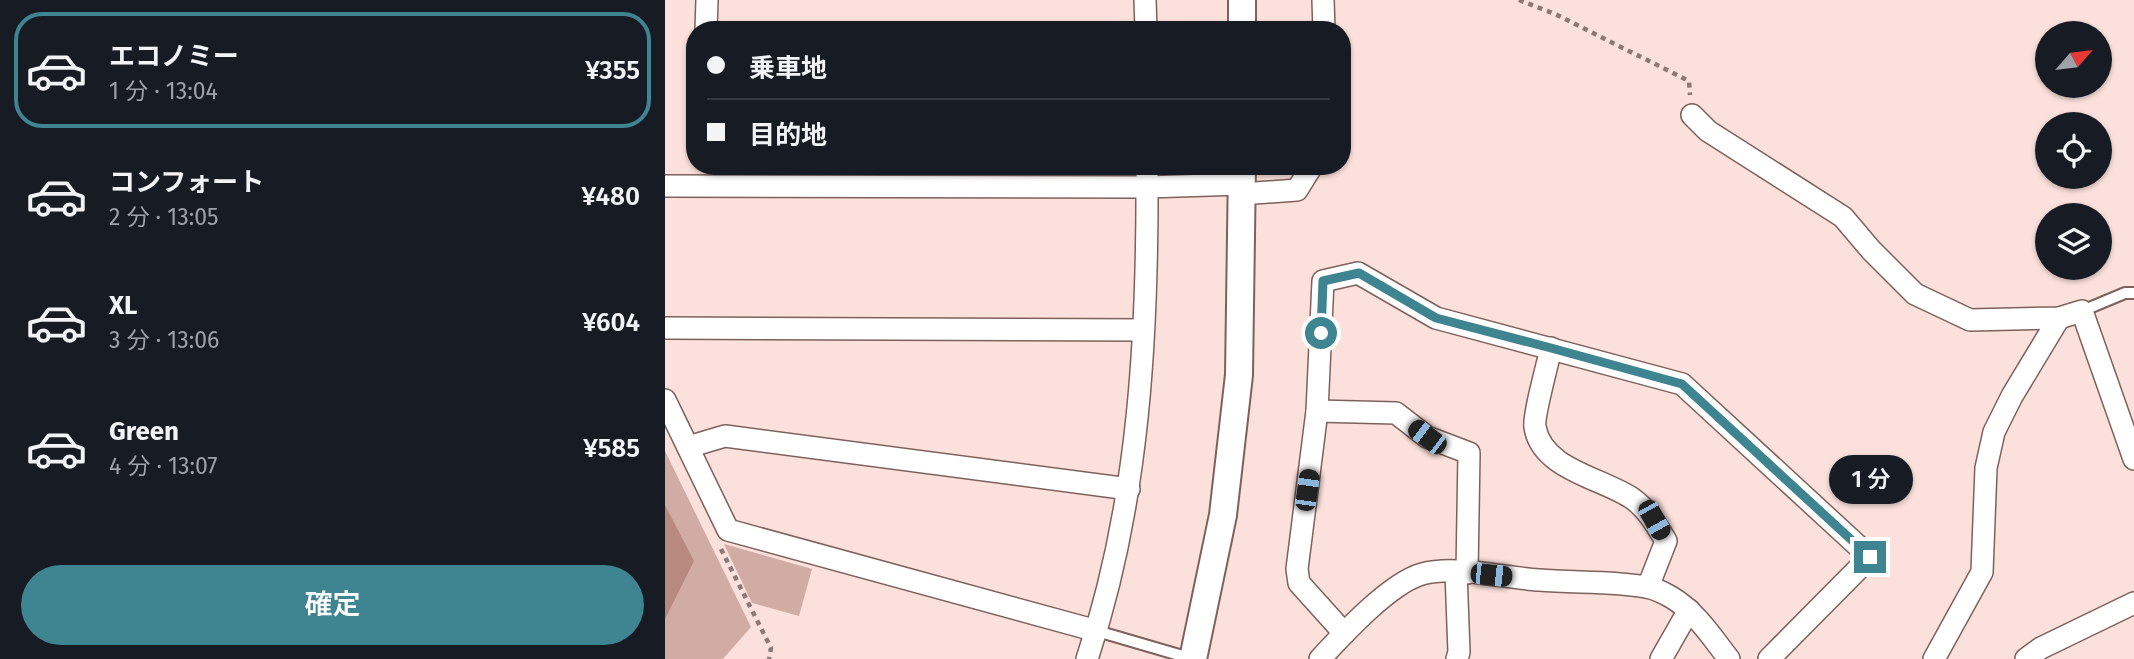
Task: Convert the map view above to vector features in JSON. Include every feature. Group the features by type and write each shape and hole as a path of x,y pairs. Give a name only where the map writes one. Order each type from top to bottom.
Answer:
{"street":[{"path":"706,21 707,0"},
{"path":"1145,0 1146,21"},
{"path":"1242,0 1242,21"},
{"path":"1323,0 1324,21"},
{"path":"1692,115 1708,131 1843,216 1871,250 1915,294 1970,320 2059,318 2082,311 2134,459"},
{"path":"665,186 703,176 1147,177 1242,181 1297,190 1306,175"},
{"path":"1087,659 1097,631 1129,489 1143,330 1147,177"},
{"path":"1194,659 1223,515 1240,375 1242,181"},
{"path":"1344,634 1299,583 1297,569 1317,411 1323,281 1359,273 1436,318 1682,384 1870,557 1769,659"},
{"path":"1934,659 1982,572 1986,468 1994,432 2012,396 2059,318"},
{"path":"665,328 1143,330"},
{"path":"1551,348 1534,426 1541,444 1557,461 1633,499 1654,520 1666,541 1648,587"},
{"path":"665,400 728,530 1097,631"},
{"path":"1317,411 1396,413 1427,437 1469,453 1457,659"},
{"path":"688,447 725,436 1129,489"},
{"path":"1320,659 1391,592 1410,579 1424,573 1462,572 1648,587 1670,596 1689,610 1730,659"},
{"path":"2025,659 2041,648 2134,603"},
{"path":"1661,659 1689,610"}],"lane":[{"path":"2082,311 2125,293 2134,293"},
{"path":"1097,631 1194,659"}],"path":[{"path":"1519,0 1555,14 1689,82 1692,115"}],"shaded area":[{"path":"665,451 751,627 723,659 665,659"},
{"path":"665,505 694,561 665,619"},
{"path":"724,544 812,569 799,616 752,603"}],"route":[{"path":"1321,333 1323,281 1359,273 1436,318 1682,384 1870,557"}]}
